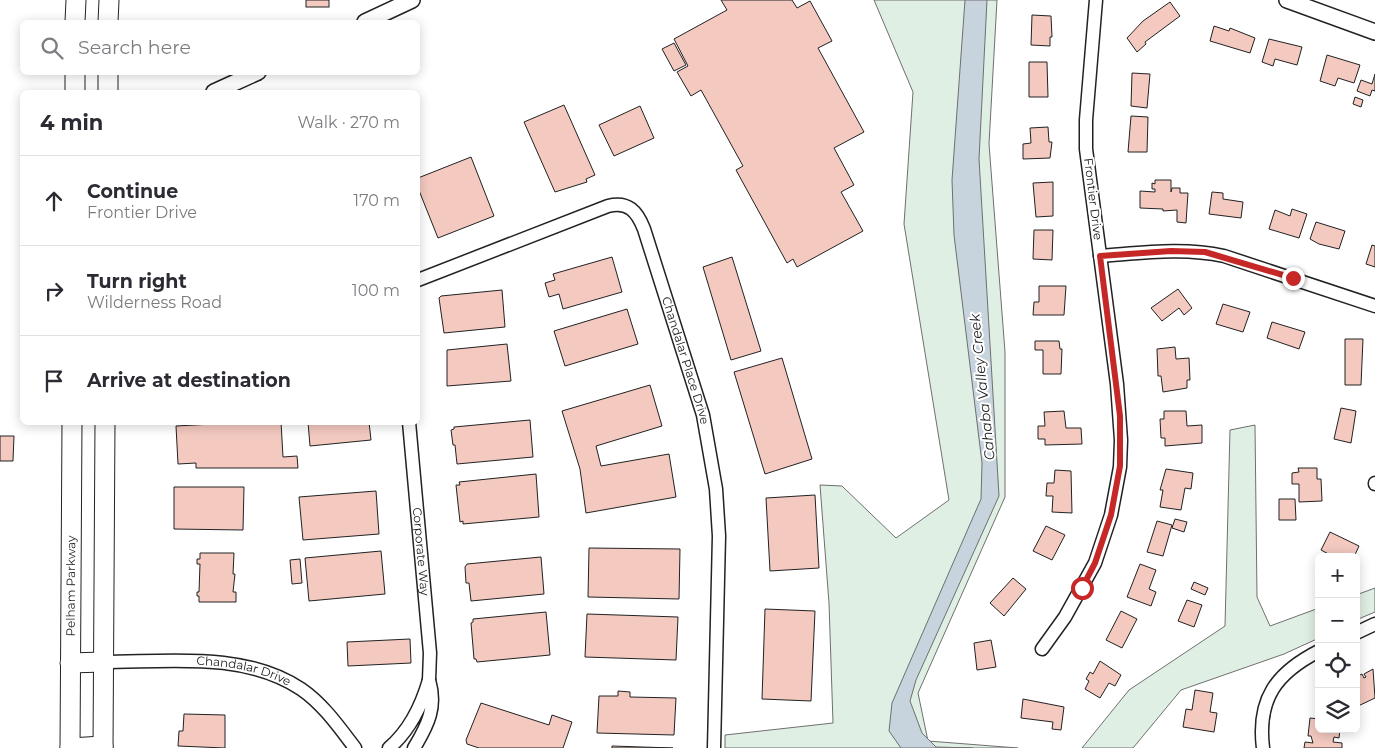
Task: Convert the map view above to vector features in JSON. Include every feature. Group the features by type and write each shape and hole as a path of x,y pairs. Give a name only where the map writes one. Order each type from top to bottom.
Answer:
{"main road":[{"path":"76,0 76,20"},
{"path":"108,0 108,20"},
{"path":"75,75 75,90"},
{"path":"108,75 108,90"},
{"name":"Pelham Parkway","path":"70,748 72,425"},
{"path":"70,748 103,747 105,425"},
{"path":"70,663 104,662"}],"street":[{"path":"369,20 412,0"},
{"name":"Frontier Drive","path":"1042,649 1070,610 1095,563 1109,522 1120,466 1120,416 1086,149 1086,120 1096,0"},
{"path":"1286,0 1375,32"},
{"path":"218,90 251,75"},
{"name":"Chandalar Place Drive","path":"420,279 608,206 624,205 636,212 644,228 703,415 709,443 719,536 714,748"},
{"path":"1100,256 1171,251 1205,252 1224,256 1375,306"},
{"name":"Corporate Way","path":"389,748 408,725 425,694 429,680 430,653 409,425"},
{"path":"1360,631 1375,624"},
{"path":"1263,748 1262,717 1276,684 1301,660 1315,653"},
{"name":"Chandalar Drive","path":"104,662 196,662 238,664 259,669 280,678 309,696 332,719 355,748"},
{"name":"Corporate Way","path":"414,748 431,717 433,697 429,680"}],"green space":[{"path":"874,0 997,0 989,144 1005,352 1005,497 918,693 928,741 1018,748 725,748 725,735 833,723 829,603 820,485 842,486 896,538 949,500 904,224 913,92"},
{"path":"1255,425 1257,597 1270,626 1315,609 1315,640 1284,654 1181,690 1133,748 1082,748 1129,690 1225,626 1230,430"},
{"path":"1375,588 1375,612 1360,618 1360,598 1360,594"}],"water":[{"name":"Cahaba Valley Creek","path":"965,0 987,0 979,159 999,496 916,680 910,701 922,733 936,747 973,748 901,748 889,731 892,703 981,499 982,463 954,235 952,180"}],"building":[{"path":"306,0 329,0 329,7 306,7"},
{"path":"721,0 792,0 797,8 810,1 832,41 818,48 864,132 834,148 854,185 841,192 863,231 797,267 793,259 787,263 736,170 743,166 701,90 691,96 677,72 688,66 674,39 727,10"},
{"path":"1170,2 1180,16 1145,42 1146,44 1137,52 1127,38 1143,21"},
{"path":"1032,15 1051,16 1052,37 1050,37 1050,46 1031,45"},
{"path":"1214,26 1229,31 1230,28 1255,38 1250,53 1210,41"},
{"path":"1269,39 1302,47 1297,65 1275,59 1273,66 1262,62"},
{"path":"674,43 686,65 674,71 662,49"},
{"path":"1327,55 1360,65 1354,83 1338,78 1335,86 1320,81"},
{"path":"1029,62 1047,62 1048,97 1029,97"},
{"path":"1132,73 1150,74 1147,108 1131,106"},
{"path":"1375,74 1375,91 1372,90 1370,96 1357,91 1361,80 1372,84"},
{"path":"1355,97 1363,100 1361,107 1353,104"},
{"path":"564,105 595,175 586,179 587,182 555,192 524,122"},
{"path":"640,106 654,138 614,156 599,125"},
{"path":"1131,116 1148,117 1147,152 1128,152"},
{"path":"1048,127 1049,142 1052,142 1050,158 1023,159 1023,144 1031,143 1030,128"},
{"path":"471,157 494,216 438,238 420,193 420,177"},
{"path":"1155,180 1171,180 1171,192 1172,188 1180,188 1180,193 1188,193 1186,223 1177,222 1177,210 1163,211 1163,209 1140,208 1140,191 1155,192 1155,189 1152,189 1152,183 1155,184"},
{"path":"1053,182 1053,216 1036,217 1033,183"},
{"path":"1212,192 1223,193 1223,199 1243,202 1241,218 1209,214"},
{"path":"1292,209 1307,214 1299,238 1269,229 1275,210 1290,216"},
{"path":"1316,222 1345,231 1339,249 1319,244 1310,239"},
{"path":"1034,230 1053,230 1052,260 1033,259"},
{"path":"1372,245 1375,246 1375,267 1366,264"},
{"path":"612,257 622,292 563,309 559,294 549,297 545,283 555,280 553,274"},
{"path":"732,257 761,351 731,360 703,267"},
{"path":"1039,286 1066,286 1064,315 1033,315 1034,302 1039,302"},
{"path":"1178,289 1192,308 1184,315 1179,308 1162,321 1151,308"},
{"path":"502,290 505,327 444,333 439,298 441,296"},
{"path":"1223,304 1250,312 1243,332 1216,324"},
{"path":"627,309 638,344 565,366 554,331"},
{"path":"1272,322 1305,332 1299,349 1267,338"},
{"path":"1345,339 1363,339 1361,385 1345,385"},
{"path":"1035,341 1059,341 1060,349 1062,349 1061,374 1043,374 1043,350 1035,350"},
{"path":"507,344 511,381 447,386 447,350"},
{"path":"1175,347 1176,359 1189,358 1190,380 1187,380 1187,388 1163,392 1161,376 1158,376 1157,349"},
{"path":"782,358 812,459 765,474 734,372"},
{"path":"650,385 662,426 596,446 601,466 669,454 676,497 586,513 580,469 562,411"},
{"path":"1341,408 1356,411 1351,443 1334,439"},
{"path":"1064,411 1066,428 1081,428 1082,444 1045,445 1045,439 1038,439 1038,426 1045,426 1044,412"},
{"path":"1164,411 1186,411 1187,426 1202,425 1202,443 1165,446 1165,438 1161,438 1160,419 1164,419"},
{"path":"530,420 533,457 457,464 451,430 454,427"},
{"path":"281,425 283,457 297,456 298,468 196,468 196,463 178,464 176,426"},
{"path":"308,425 369,425 371,440 310,446"},
{"path":"0,436 14,436 13,461 0,461"},
{"path":"1298,468 1317,468 1317,479 1321,479 1322,501 1299,502 1299,484 1292,484 1292,473 1299,472"},
{"path":"1166,469 1193,473 1191,489 1185,488 1181,510 1160,507 1163,490 1160,490"},
{"path":"1055,470 1071,471 1072,513 1052,512 1053,496 1046,496 1047,483 1054,483"},
{"path":"536,474 539,517 463,524 463,521 460,522 456,485 460,485 459,482"},
{"path":"174,487 244,487 243,530 174,529"},
{"path":"376,491 379,534 303,540 299,497"},
{"path":"815,495 819,568 770,571 766,498"},
{"path":"1279,499 1295,499 1296,520 1279,520"},
{"path":"1175,519 1187,522 1184,532 1172,528"},
{"path":"1157,521 1172,525 1163,556 1147,552"},
{"path":"1046,526 1065,535 1052,560 1033,551"},
{"path":"1330,532 1359,546 1356,553 1327,553 1321,550"},
{"path":"589,548 680,549 679,599 588,597"},
{"path":"381,551 385,594 309,601 305,558"},
{"path":"200,553 234,553 233,574 235,574 233,592 236,592 236,602 199,602 197,592 199,592 200,564 197,564 197,559 200,559"},
{"path":"541,557 544,594 471,601 469,583 466,583 465,567 467,564"},
{"path":"300,559 302,583 292,584 290,560"},
{"path":"1140,564 1156,570 1149,589 1156,592 1151,606 1127,597"},
{"path":"1013,578 1026,589 1004,616 990,603"},
{"path":"1194,582 1208,588 1205,595 1191,589"},
{"path":"1187,600 1202,605 1194,627 1178,621"},
{"path":"765,609 815,611 811,701 762,699"},
{"path":"1121,611 1137,619 1122,648 1106,640"},
{"path":"546,612 550,655 477,662 474,659 471,623 473,619"},
{"path":"587,614 678,617 676,660 585,657"},
{"path":"410,639 411,663 348,666 347,642"},
{"path":"991,640 996,667 977,670 974,643"},
{"path":"1100,661 1121,675 1115,686 1109,683 1100,698 1085,689 1089,681 1086,679 1090,672 1093,674"},
{"path":"1373,669 1375,698 1360,705 1360,675 1362,674 1364,678 1366,677 1364,674"},
{"path":"1195,690 1213,693 1210,712 1217,713 1214,732 1183,727 1186,709 1192,710"},
{"path":"618,691 630,692 630,697 676,698 674,735 597,733 599,696 618,696"},
{"path":"1023,699 1064,707 1061,730 1052,729 1053,722 1021,718"},
{"path":"481,703 549,725 552,715 572,722 563,748 479,748 467,744 466,740"},
{"path":"184,714 225,715 225,748 178,746 179,731 183,731"},
{"path":"1310,718 1315,719 1315,733 1340,733 1339,738 1334,737 1333,742 1342,743 1342,748 1304,748 1305,742 1313,743 1311,736 1308,736"},
{"path":"612,746 673,748 612,748"}],"route":[{"path":"1082,588 1095,563 1105,536 1120,466 1121,440 1117,384 1100,256 1171,251 1205,252 1224,256 1293,278"}]}
